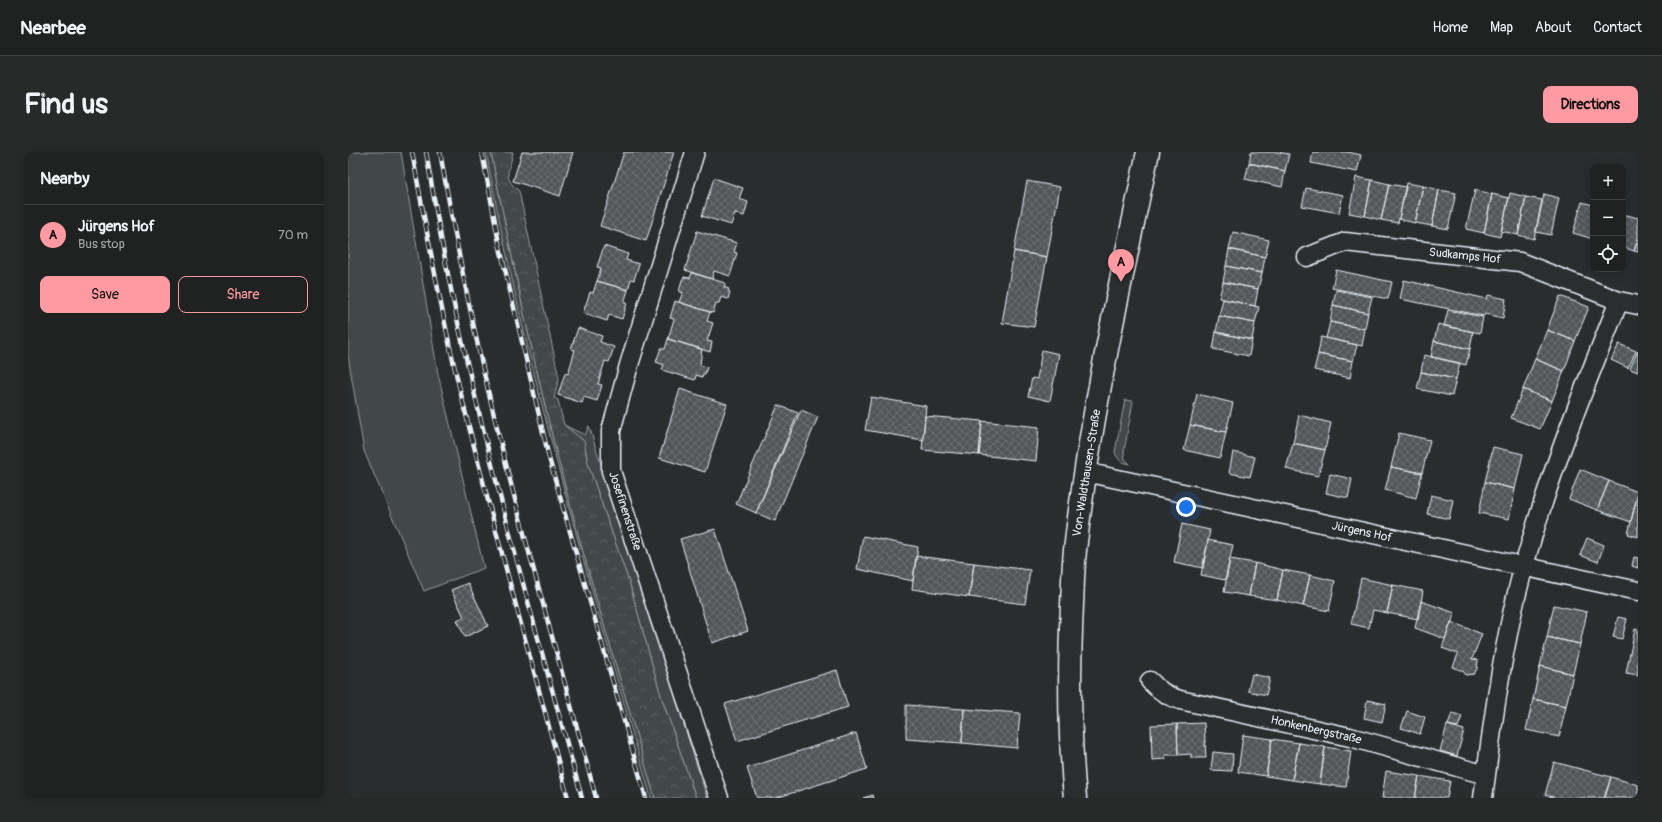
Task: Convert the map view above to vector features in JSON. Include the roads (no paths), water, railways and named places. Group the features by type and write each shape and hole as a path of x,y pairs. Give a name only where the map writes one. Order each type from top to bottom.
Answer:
{"street":[{"name":"Josefinenstraße","path":"695,152 628,365 611,431 611,472 719,798"},
{"name":"Von-Waldthausen-Straße","path":"1075,798 1071,754 1069,688 1076,544 1085,472 1112,321 1148,152"},
{"name":"Sudkamps Hof","path":"1307,257 1345,242 1520,262 1619,301 1638,305"},
{"path":"1484,798 1502,669 1524,567 1547,490 1619,301"},
{"name":"Jürgens Hof","path":"1085,472 1638,591"},
{"name":"Honkenbergstraße","path":"1150,681 1158,690 1180,700 1350,737 1486,775"}],"railway":[{"path":"412,152 443,312 467,419 568,798"},
{"path":"426,152 450,283 480,417 522,580 582,798"},
{"path":"440,152 464,279 493,411 521,522 596,798"},
{"path":"482,152 499,243 549,458 646,798"}],"place":[{"name":"Jürgens Hof","path":"1121,282"}]}
